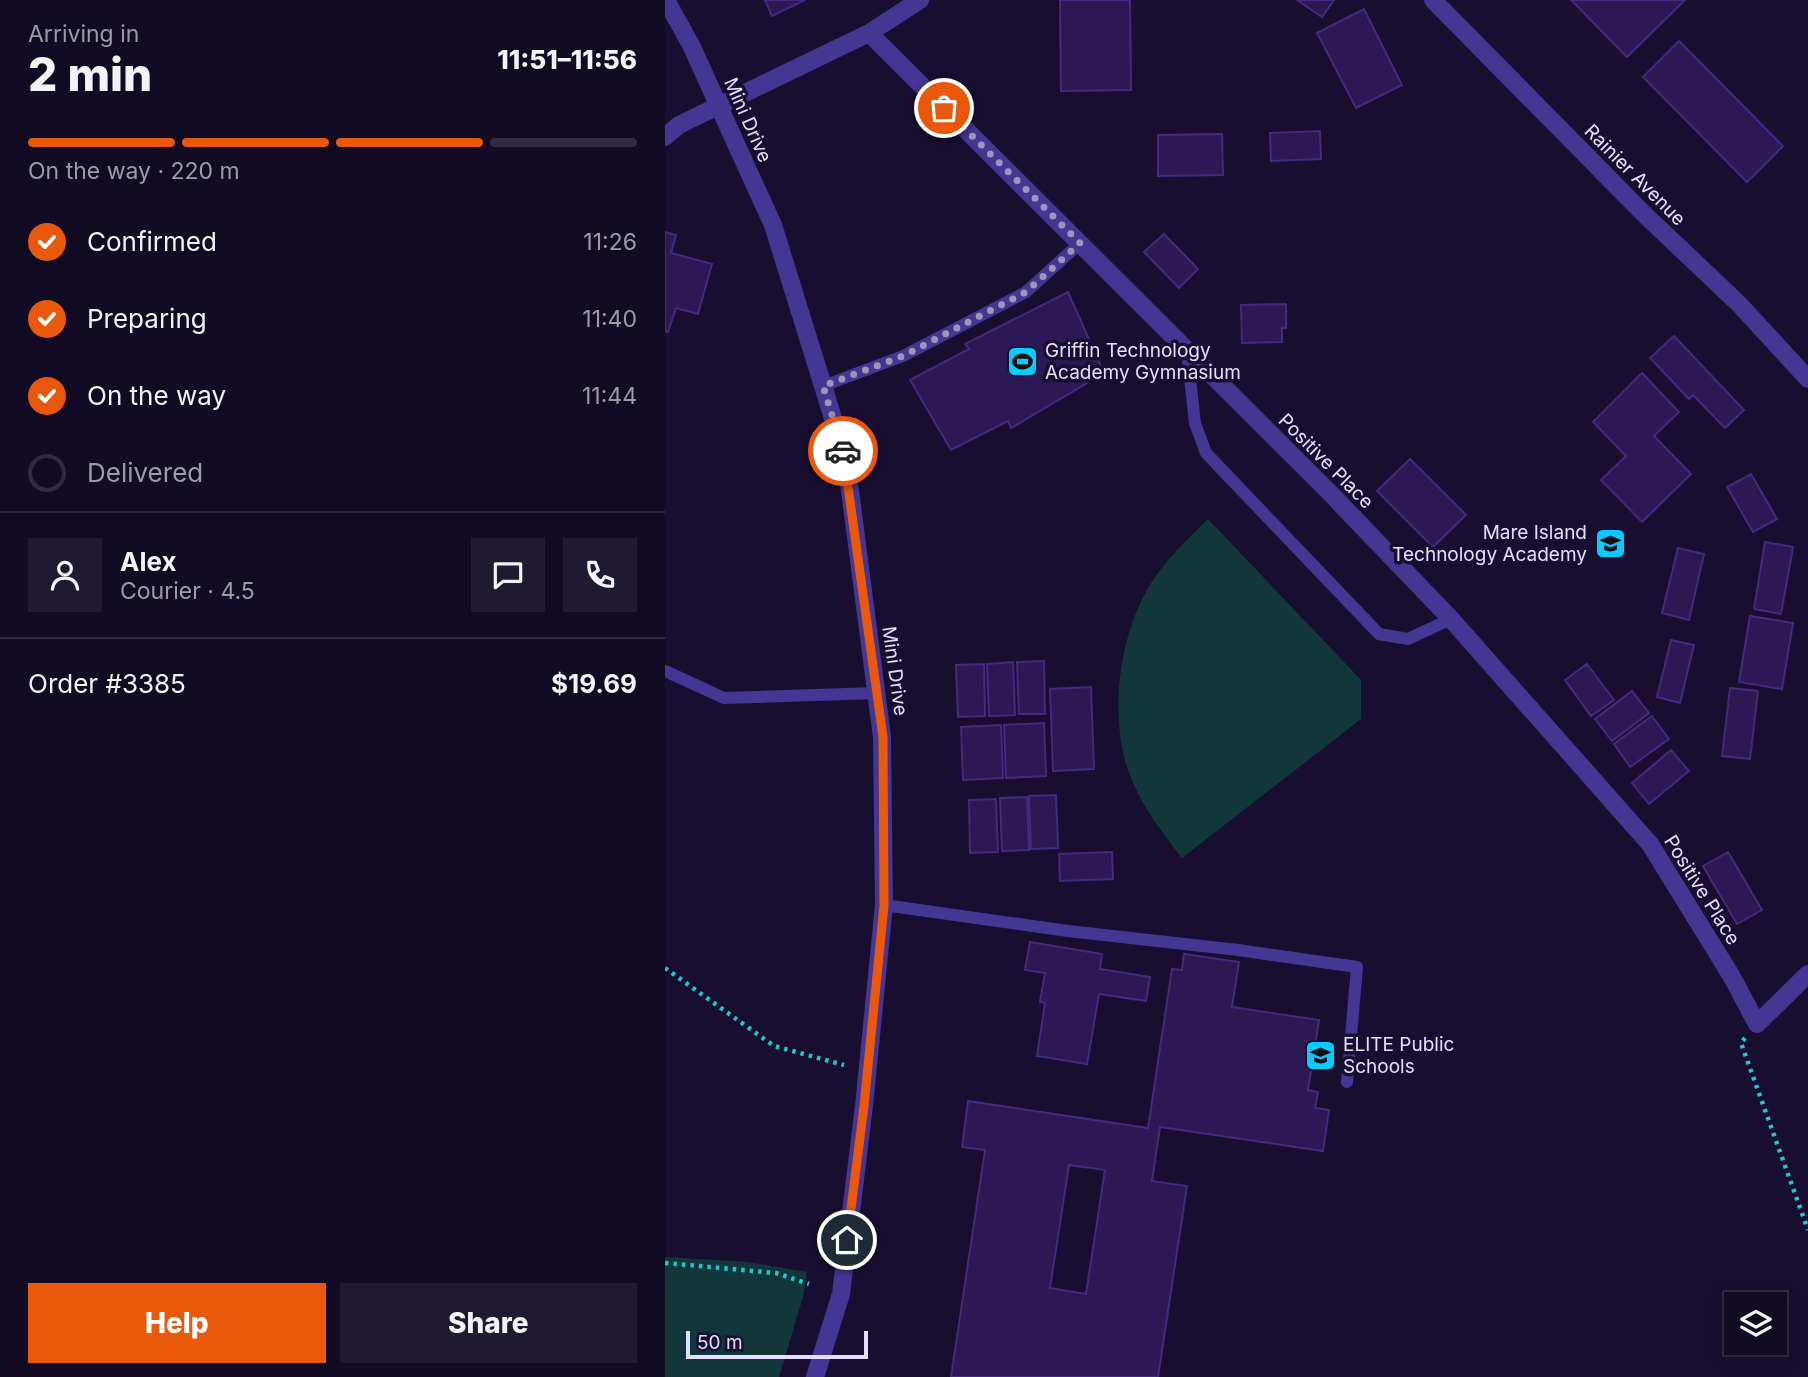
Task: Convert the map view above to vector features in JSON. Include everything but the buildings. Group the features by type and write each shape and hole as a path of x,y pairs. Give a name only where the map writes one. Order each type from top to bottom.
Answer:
{"street":[{"name":"Mini Drive","path":"666,0 691,45 773,225 846,460 883,737 884,905 864,1106 841,1294 815,1377"},
{"path":"665,137 679,125 869,33 920,0"},
{"name":"Rainier Avenue","path":"1433,0 1644,214 1739,304 1808,379"},
{"name":"Positive Place","path":"869,33 1332,495 1451,619 1650,844 1733,978 1757,1024"},
{"path":"1757,1024 1808,974"}],"lane":[{"path":"823,386 903,356 1026,292 1080,243"},
{"path":"1187,352 1195,423 1206,453 1379,634 1408,639 1451,619"},
{"path":"665,671 724,698 877,693"},
{"path":"884,905 1357,967 1347,1083"}],"path":[{"path":"665,968 774,1046 844,1065"},
{"path":"1757,1024 1741,1043 1808,1230"},
{"path":"665,1263 776,1273 809,1284"}],"green space":[{"path":"1208,519 1361,680 1361,719 1182,858 1159,828 1129,773 1122,749 1119,722 1121,667 1127,640 1147,590 1166,562"},
{"path":"665,1257 748,1262 807,1272 803,1297 779,1377 665,1377"}],"way so far":[{"path":"843,451 823,386 903,356 1026,292 1080,243 944,108"}],"place":[{"name":"Griffin Technology Academy Gymnasium","path":"1022,361"},
{"name":"Mare Island Technology Academy","path":"1610,543"},
{"name":"ELITE Public Schools","path":"1320,1055"}],"route":[{"path":"843,451 883,737 884,905 864,1106 847,1240"}]}
